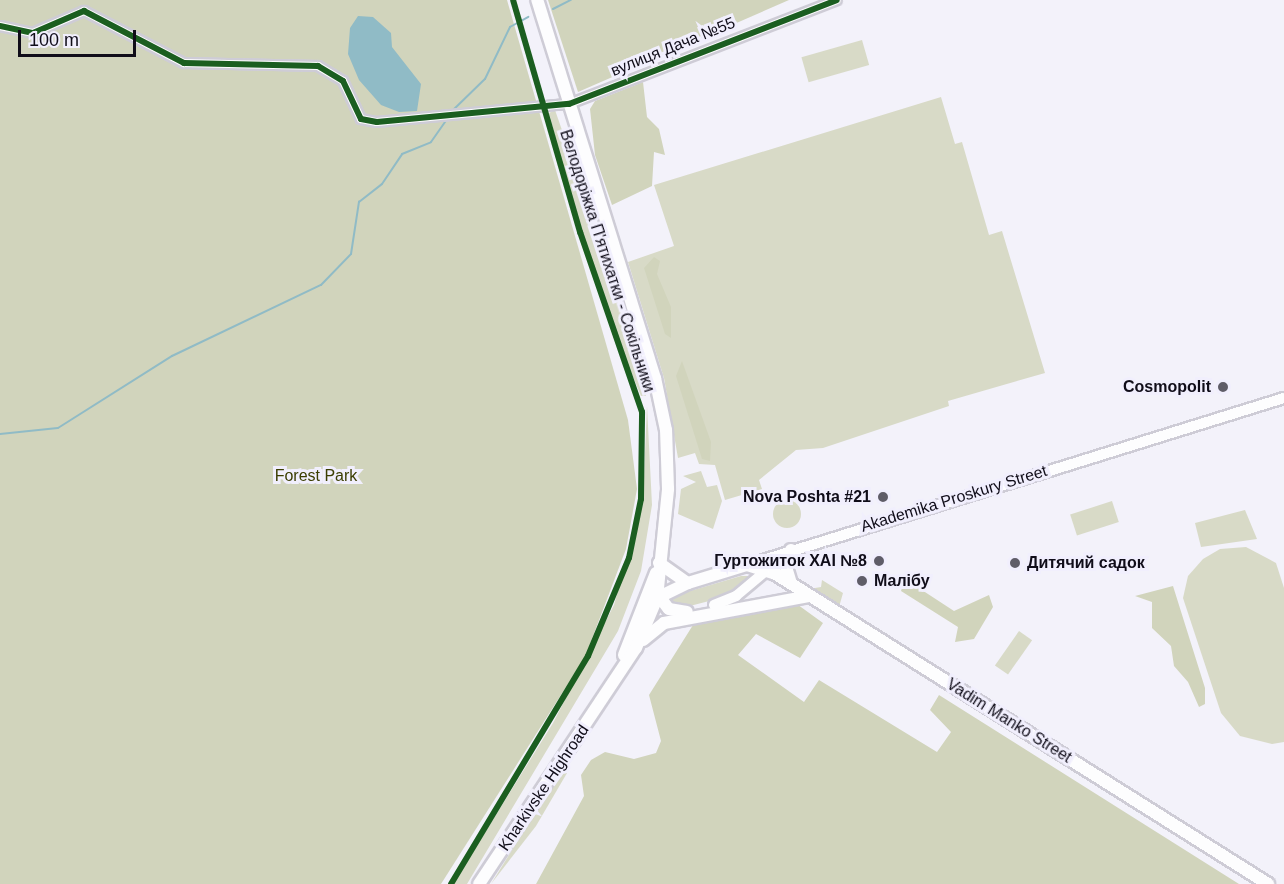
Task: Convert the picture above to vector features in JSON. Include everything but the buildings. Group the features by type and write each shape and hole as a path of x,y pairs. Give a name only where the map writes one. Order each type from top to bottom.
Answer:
{"main road":[{"name":"Kharkivske Highroad","path":"479,884 636,648 657,598 658,568 668,489 664,417 537,0"},
{"path":"791,550 786,567 791,583"},
{"name":"Vadim Manko Street","path":"747,565 767,570 791,583 1268,884"},
{"name":"Akademika Proskury Street","path":"638,623 657,598 688,583 747,565"},
{"name":"Kharkivske Highroad","path":"607,691 638,623 658,568"},
{"path":"658,568 688,583"},
{"path":"636,648 660,625 687,612 785,592 809,596"},
{"path":"660,625 809,596"},
{"path":"657,598 674,612 687,612"}],"street":[{"name":"вулиця Дача №55","path":"0,26 33,33 84,11 184,63 307,64 328,70 343,81 353,112 367,122 448,119 569,104 822,3 837,0"},
{"name":"Akademika Proskury Street","path":"747,565 1284,398"},
{"path":"714,605 736,596 791,550"}],"green space":[{"name":"Forest Park","path":"0,0 507,0 628,420 637,489 626,549 585,657 441,884 0,884"},
{"path":"548,0 789,0 578,92"},
{"path":"862,40 869,65 809,82 801,57"},
{"path":"643,82 647,117 659,129 665,155 654,152 652,186 612,205 595,155 590,109 595,101"},
{"path":"941,97 955,144 962,142 989,235 1002,231 1045,373 948,401 949,406 823,448 796,450 759,480 762,489 725,500 715,465 699,464 695,453 678,458 664,378 628,262 674,246 654,185"},
{"path":"555,110 588,205 646,396 641,396 621,348 571,198 549,113"},
{"path":"654,257 660,261 657,274 671,307 671,338 665,334 644,268"},
{"path":"682,361 711,442 710,461 702,459 676,376"},
{"path":"647,406 652,505 641,571 618,631 467,884 453,884 553,723 614,605 643,500"},
{"path":"701,471 707,487 717,485 722,501 713,529 678,514 681,489 696,482 683,476"},
{"path":"787,500 797,504 801,514 797,524 787,528 777,524 773,514 777,504"},
{"path":"1112,501 1119,522 1077,536 1070,515"},
{"path":"1245,510 1257,539 1201,547 1195,523"},
{"path":"1246,547 1276,563 1284,588 1284,742 1272,744 1240,736 1221,713 1183,598 1188,576 1203,559 1220,549"},
{"path":"741,576 755,576 717,599 682,608 667,604 680,594"},
{"path":"905,579 954,611 989,595 993,607 974,639 955,642 958,627 901,591"},
{"path":"822,580 843,593 839,607 809,589 821,587"},
{"path":"1173,586 1205,688 1205,704 1199,707 1188,682 1174,666 1171,646 1152,628 1152,602 1135,596"},
{"path":"794,602 823,623 800,658 756,634 738,655 804,702 819,680 937,752 951,732 930,710 939,695 1239,884 536,884 584,796 581,775 591,760 605,752 634,759 656,753 661,741 649,695 693,625"},
{"path":"1019,631 1032,640 1008,675 995,665"},
{"path":"561,771 567,773 536,826 491,884"}],"water":[{"path":"358,16 373,17 391,33 392,47 421,84 417,111 399,112 381,105 359,80 348,54 350,28"}],"waterway":[{"path":"553,9 571,0"},
{"path":"450,113 485,79 510,27 528,17"},
{"path":"0,434 58,428 172,356 321,285 351,254 359,202 382,184 402,154 431,142 448,118"}],"cycle path":[{"name":"Велодоріжка П'ятихатки - Сокільники","path":"451,884 588,656 629,558 641,499 642,412 580,232 513,0"},
{"path":"0,26 33,33 84,11 184,63 318,66 343,81 361,119 377,122 569,104 837,0"}],"place":[{"name":"Cosmopolit","path":"1223,387"},
{"name":"Nova Poshta #21","path":"883,497"},
{"name":"Гуртожиток ХАІ №8","path":"879,561"},
{"name":"Дитячий садок","path":"1015,563"},
{"name":"Малібу","path":"862,581"}]}
